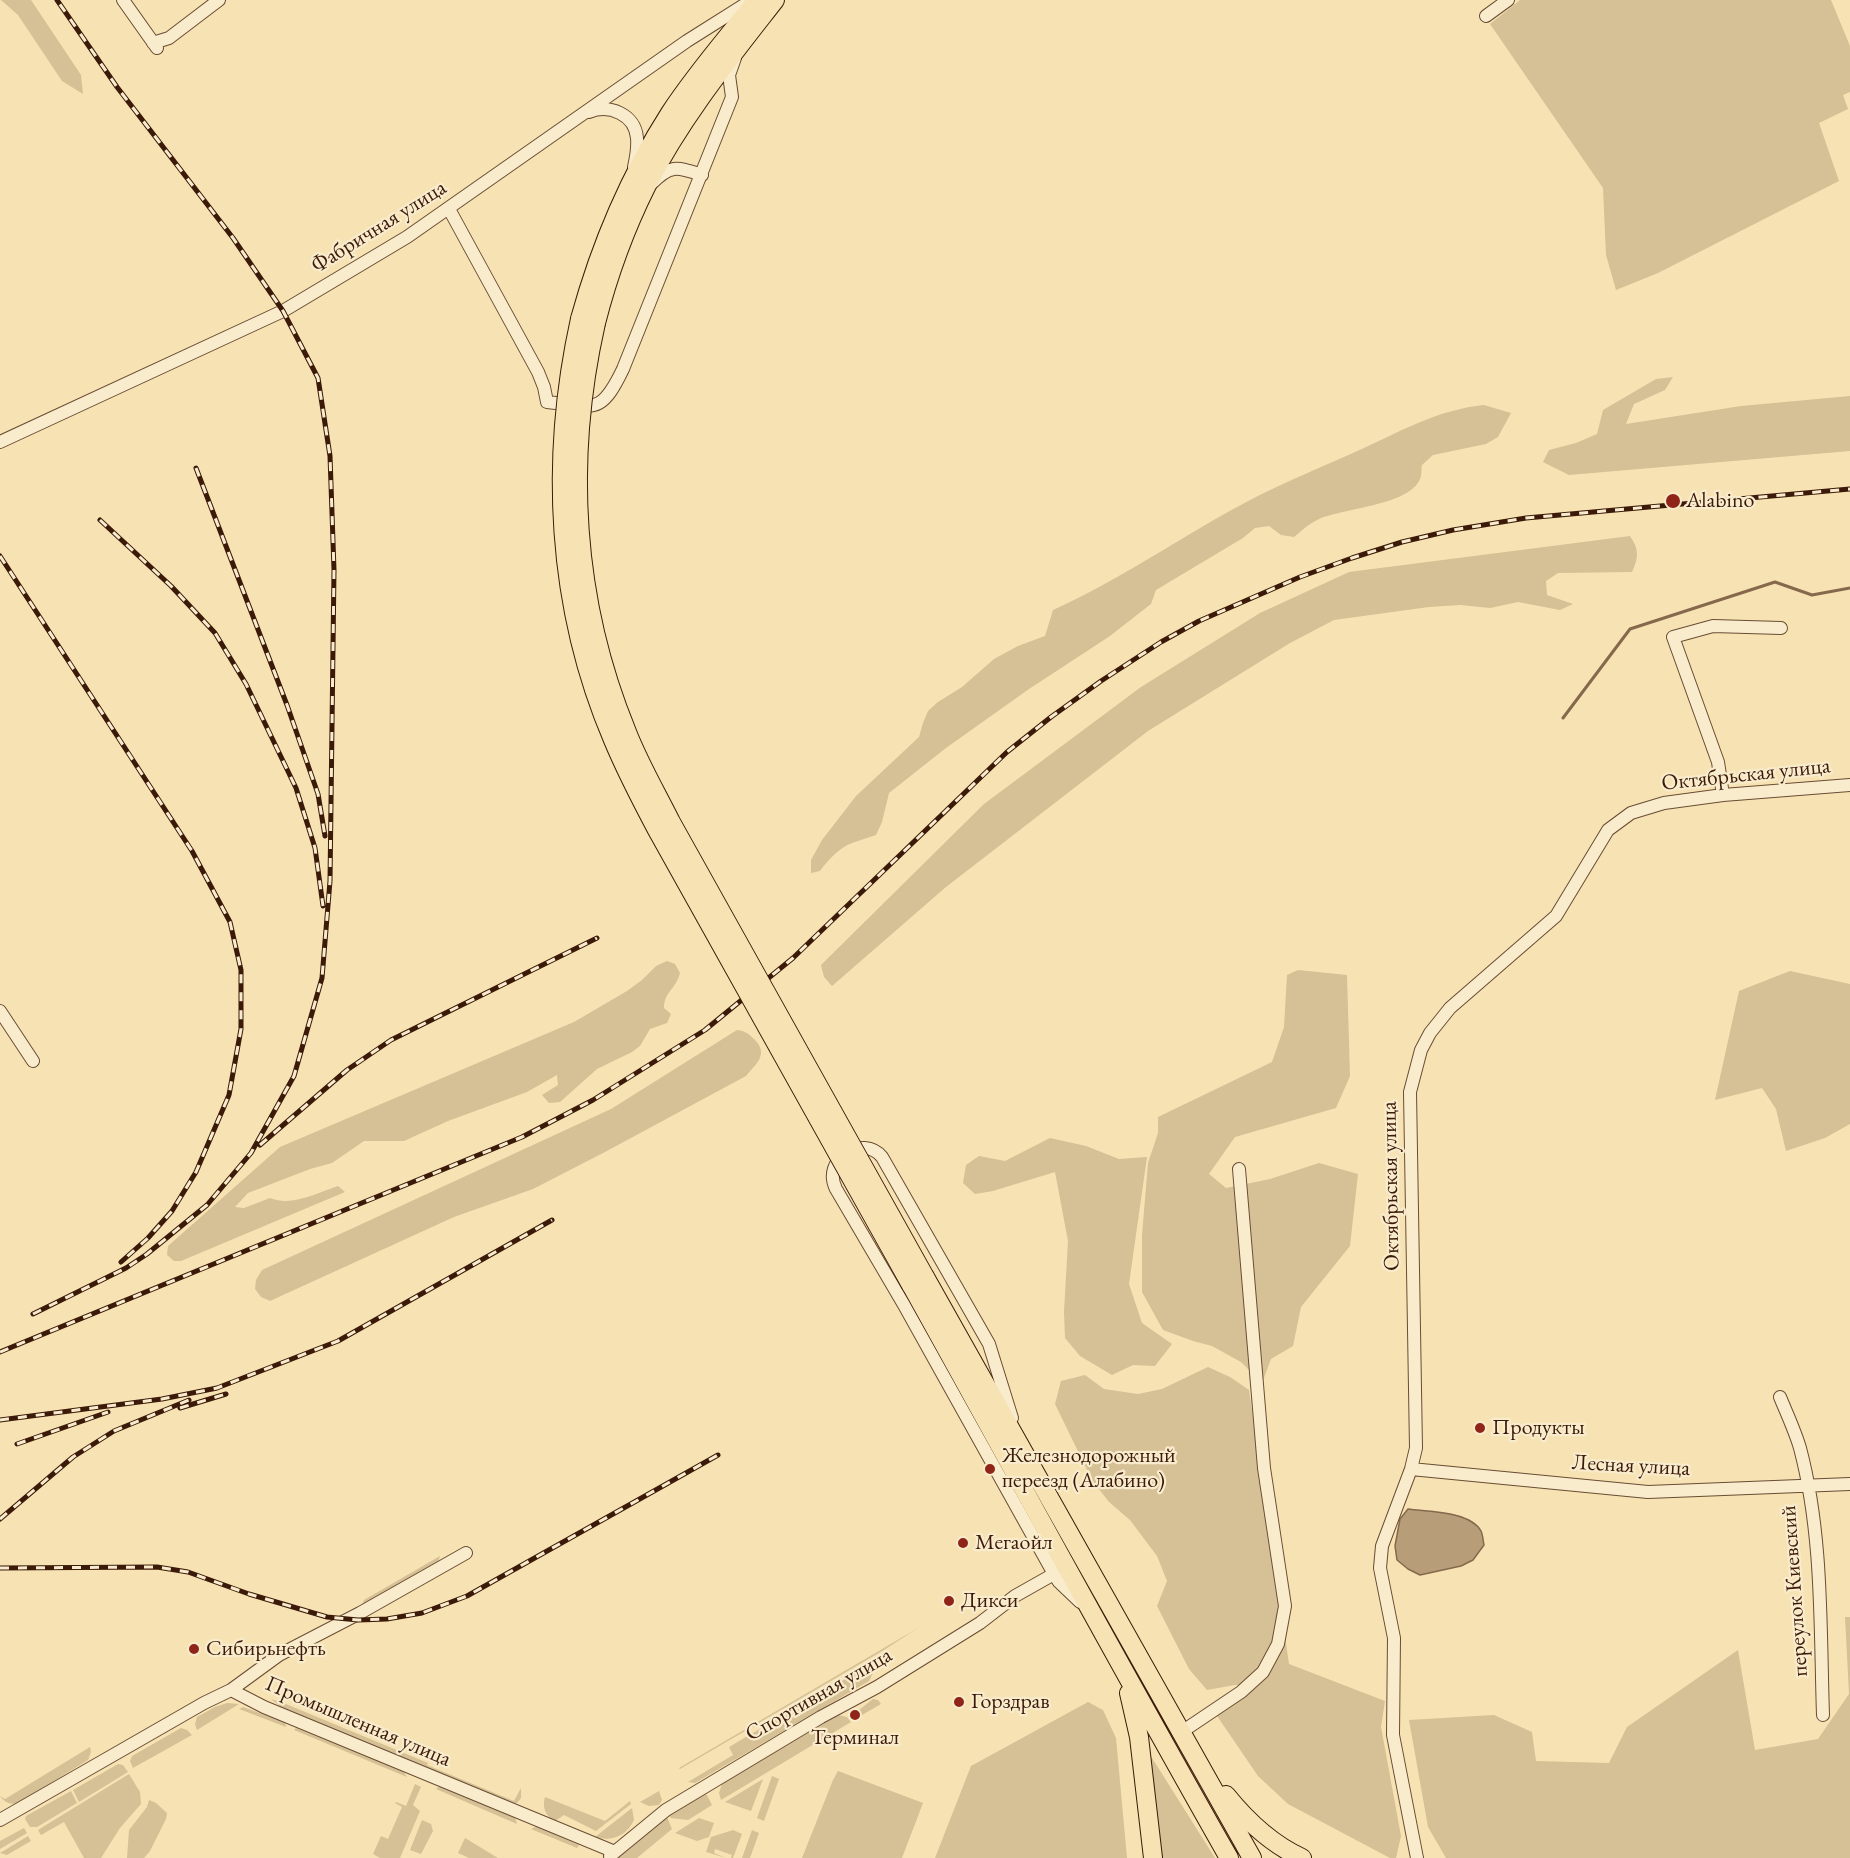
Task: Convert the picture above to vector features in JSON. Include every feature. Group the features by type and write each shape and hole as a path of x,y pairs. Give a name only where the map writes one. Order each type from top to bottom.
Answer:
{"highway":[{"path":"636,190 652,143 689,86 757,0"},
{"path":"775,0 683,122 636,190 615,214 601,251 588,321 572,356 563,423 562,525 570,593 577,628 598,702 629,776 657,830 918,1281 1039,1483 1252,1858"},
{"path":"918,1281 962,1378 1229,1858"},
{"path":"1123,1671 1139,1737 1153,1858"},
{"path":"1185,1740 1216,1783 1248,1821 1272,1840 1302,1858"}],"street":[{"path":"123,0 155,46 219,0"},
{"name":"Фабричная улица","path":"0,442 283,311 407,237 706,28 752,0"},
{"path":"1486,16 1508,0"},
{"path":"449,209 538,372 547,402 592,406 604,400 616,384 732,97 729,75 740,45"},
{"path":"579,116 604,108 614,110 629,120 637,136 636,190 653,182 668,170 679,168 702,175"},
{"path":"1723,795 1718,762 1673,637 1713,626 1781,628"},
{"name":"Октябрьская улица","path":"1416,1857 1393,1735 1394,1638 1380,1568 1382,1546 1411,1469 1416,1448 1410,1092 1421,1050 1450,1008 1556,916 1608,830 1631,813 1664,803 1723,795 1850,785"},
{"path":"0,1011 33,1061"},
{"path":"1039,1483 1008,1409 996,1363 978,1323 882,1157 879,1153 865,1148 851,1151 834,1164 833,1183 1054,1574 1095,1618"},
{"path":"1185,1740 1263,1672 1278,1644 1285,1606 1264,1468 1239,1169"},
{"path":"962,1378 981,1442"},
{"name":"переулок Киевский","path":"1780,1397 1799,1446 1808,1485 1818,1559 1823,1715"},
{"name":"Лесная улица","path":"1411,1469 1648,1492 1850,1484"},
{"path":"231,1689 279,1655 360,1613 466,1553"},
{"name":"Спортивная улица","path":"611,1855 666,1810 877,1687 980,1623 1015,1596 1054,1574"},
{"name":"Промышленная улица","path":"0,1820 231,1689 264,1707 611,1855"}],"shaded area":[{"path":"1,0 31,0 81,75 83,94 62,81 18,15"},
{"path":"1520,0 1831,0 1850,46 1850,92 1843,95 1848,109 1819,123 1839,181 1658,273 1616,290 1606,255 1603,188 1490,24"},
{"path":"1673,377 1665,390 1634,404 1626,424 1741,406 1850,396 1850,451 1569,475 1543,462 1549,450 1576,443 1597,434 1603,410 1656,379"},
{"path":"1484,405 1511,413 1498,437 1486,444 1433,455 1422,465 1421,478 1403,495 1389,501 1317,520 1294,537 1281,535 1269,526 1255,528 1243,538 1156,590 1151,604 1110,636 1029,689 946,748 889,793 882,822 876,835 847,845 834,855 820,871 811,873 811,860 822,840 856,796 919,737 928,711 962,687 994,659 1018,646 1045,636 1053,610 1079,598 1266,492 1422,421 1468,407"},
{"path":"1630,536 1637,553 1632,572 1558,573 1546,581 1547,595 1573,604 1560,610 1518,602 1490,608 1460,605 1429,607 1334,620 1290,643 1148,731 946,887 832,986 824,977 821,965 984,804 1141,687 1260,613 1349,572"},
{"path":"667,961 675,964 680,973 665,1003 664,1008 671,1014 667,1023 650,1029 640,1046 597,1069 560,1102 549,1103 542,1095 558,1085 557,1075 527,1092 448,1121 404,1141 364,1141 332,1163 248,1193 235,1207 244,1208 270,1198 296,1200 338,1186 345,1192 181,1261 174,1261 167,1255 168,1246 280,1147 574,1022 627,991 656,966"},
{"path":"1298,970 1347,975 1350,1076 1336,1108 1235,1137 1209,1174 1226,1188 1270,1179 1319,1163 1358,1174 1350,1246 1301,1307 1293,1346 1271,1359 1262,1383 1241,1362 1212,1346 1163,1330 1142,1292 1142,1235 1148,1163 1158,1133 1158,1117 1272,1062 1284,1027 1287,975"},
{"path":"1790,971 1850,984 1850,1124 1825,1138 1786,1151 1776,1109 1762,1088 1715,1100 1739,991"},
{"path":"737,1030 750,1035 761,1049 760,1058 746,1076 605,1152 533,1189 454,1217 270,1301 261,1297 255,1289 256,1280 262,1270 611,1109"},
{"path":"1050,1138 1086,1146 1119,1159 1147,1157 1129,1284 1142,1323 1172,1344 1155,1366 1133,1365 1112,1375 1080,1356 1065,1338 1064,1312 1068,1241 1055,1172 993,1191 975,1194 963,1183 966,1165 979,1156 1005,1161"},
{"path":"1208,1367 1230,1377 1249,1390 1289,1664 1385,1701 1381,1727 1401,1836 1396,1858 1390,1858 1288,1804 1258,1776 1215,1713 1253,1686 1235,1685 1207,1690 1189,1669 1157,1606 1167,1581 1157,1556 1130,1520 1109,1502 1092,1480 1055,1404 1061,1381 1085,1375 1104,1389 1138,1394 1162,1389"},
{"path":"1408,1509 1448,1514 1468,1520 1476,1524 1481,1531 1484,1545 1473,1560 1461,1566 1420,1575 1397,1560 1395,1546 1400,1519"},
{"path":"440,1556 438,1563 362,1605 364,1600"},
{"path":"1845,1617 1850,1617 1850,1858 1446,1858 1428,1827 1409,1720 1494,1715 1532,1732 1536,1761 1609,1763 1627,1727 1738,1650 1755,1750 1818,1739 1849,1694"},
{"path":"918,1628 884,1650 679,1768"},
{"path":"877,1660 879,1664 871,1669 873,1673 869,1681 695,1783 688,1782 733,1755 729,1747"},
{"path":"271,1699 514,1801 521,1788 521,1798 517,1803 512,1803 281,1707"},
{"path":"873,1699 878,1700 881,1704 862,1715 859,1710"},
{"path":"1088,1702 1103,1710 1116,1738 1127,1858 935,1858 971,1766"},
{"path":"227,1703 239,1704 197,1730 195,1724 197,1717"},
{"path":"243,1707 285,1722 286,1727 239,1709"},
{"path":"838,1715 847,1717 851,1722 721,1800 719,1793 722,1784"},
{"path":"181,1728 192,1735 133,1768 130,1761 132,1756"},
{"path":"296,1728 403,1771 407,1777 294,1730"},
{"path":"90,1747 88,1760 20,1802 9,1803 0,1796 5,1799"},
{"path":"1147,1750 1210,1850 1215,1858 1160,1858"},
{"path":"118,1764 123,1765 128,1772 79,1802 73,1790"},
{"path":"838,1771 923,1803 902,1858 802,1858"},
{"path":"129,1774 140,1792 141,1804 120,1828 101,1858 84,1858 64,1822 41,1835 38,1830"},
{"path":"772,1776 779,1779 764,1821 757,1818"},
{"path":"763,1779 751,1811 725,1802"},
{"path":"415,1784 421,1787 413,1805 420,1811 400,1858 380,1858 373,1854 381,1836 388,1839 402,1807 395,1803 406,1806"},
{"path":"440,1786 515,1817 517,1824 436,1789"},
{"path":"71,1791 77,1803 37,1827 30,1827 25,1819 26,1816"},
{"path":"659,1791 662,1800 659,1805 649,1806 640,1802"},
{"path":"704,1793 712,1805 688,1820 671,1818 669,1815"},
{"path":"545,1797 605,1821 630,1801 631,1804 596,1831 564,1815 555,1821 549,1817 545,1811"},
{"path":"149,1800 167,1813 166,1819 144,1858 127,1858 129,1830 147,1807"},
{"path":"632,1808 634,1820 623,1834 607,1839 595,1837"},
{"path":"667,1817 672,1829 637,1858 618,1858 632,1844"},
{"path":"699,1818 714,1823 709,1837 697,1841 675,1833"},
{"path":"422,1820 431,1824 433,1831 421,1854 410,1850"},
{"path":"537,1826 579,1845 577,1848 531,1829"},
{"path":"24,1828 27,1833 0,1849 0,1841"},
{"path":"733,1830 742,1834 733,1858 731,1858 732,1855 715,1849 714,1853 726,1858 706,1852 711,1837"},
{"path":"752,1830 759,1833 750,1858 742,1858"},
{"path":"28,1836 31,1841 7,1855 0,1853"},
{"path":"465,1838 498,1858 469,1858 458,1853"}],"waterway":[{"path":"1563,718 1630,629 1775,582 1812,595 1850,588"}],"railway":[{"path":"33,1314 126,1268 147,1254 207,1205 251,1153 294,1076 322,978 330,881 334,570 330,456 318,378 283,311 233,238 117,87 57,0"},
{"path":"196,468 287,705 318,794 325,836"},
{"path":"0,1352 522,1137 593,1100 705,1030 793,958 1007,752 1051,717 1161,642 1199,621 1300,577 1352,558 1402,542 1453,530 1526,518 1850,489"},
{"path":"100,520 171,586 215,633 246,684 296,788 315,848 323,906"},
{"path":"0,556 192,851 230,922 241,970 241,1029 229,1095 196,1172 172,1211 148,1238 121,1262"},
{"path":"260,1145 347,1070 391,1040 597,938"},
{"path":"0,1420 162,1399 217,1388 338,1341 552,1220"},
{"path":"180,1408 226,1394"},
{"path":"0,1519 73,1457 114,1431 189,1400"},
{"path":"17,1444 108,1412"},
{"path":"0,1568 157,1567 188,1572 249,1594 327,1617 358,1620 387,1619 422,1613 467,1596 718,1455"}],"place":[{"name":"Alabino","path":"1673,501"},
{"name":"Продукты","path":"1480,1428"},
{"name":"Железнодорожный переезд (Алабино)","path":"990,1469"},
{"name":"Мегаойл","path":"963,1543"},
{"name":"Дикси","path":"949,1601"},
{"name":"Сибирьнефть","path":"194,1649"},
{"name":"Горздрав","path":"959,1702"},
{"name":"Терминал","path":"855,1715"}]}
